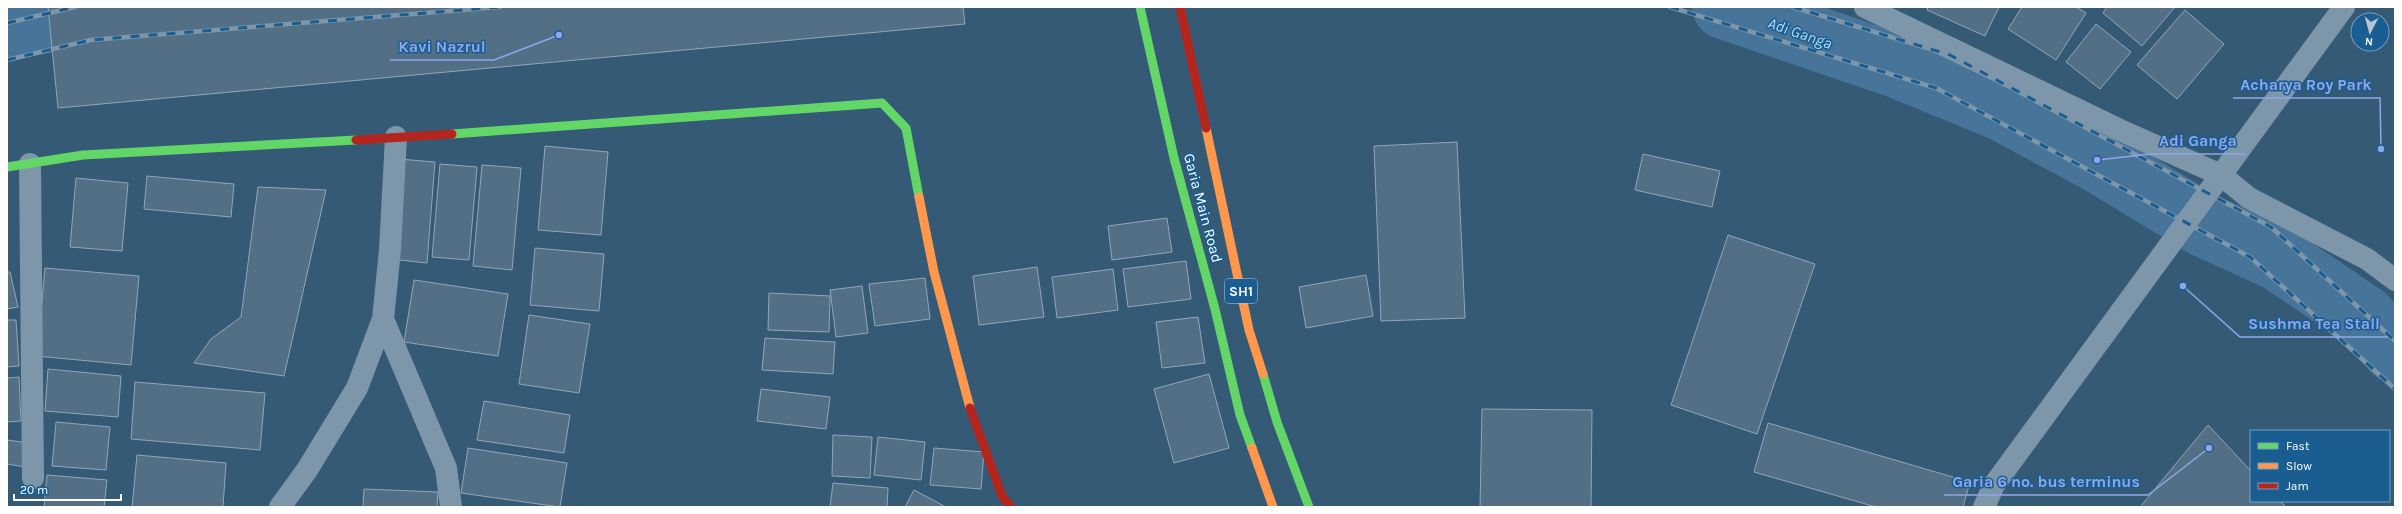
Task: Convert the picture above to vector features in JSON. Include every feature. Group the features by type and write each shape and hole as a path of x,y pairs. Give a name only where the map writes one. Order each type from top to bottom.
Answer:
{"street":[{"name":"Garia Main Road","path":"1140,7 1240,415 1272,507"},
{"name":"Garia Main Road","path":"1180,7 1249,330 1277,422 1309,507"},
{"path":"1865,7 2120,130 2221,175 2249,198 2367,259 2395,280"},
{"path":"1984,507 1994,485 2344,7"},
{"path":"7,167 83,155 396,137 882,103 906,128 934,272 973,420 1002,496 1011,507"},
{"path":"280,507 307,470 357,388 383,318 390,250 396,137"},
{"path":"30,164 33,478"},
{"path":"383,318 446,468 451,507"}],"building":[{"path":"48,7 963,7 965,24 58,108"},
{"path":"1928,7 1999,7 1985,36 1927,10"},
{"path":"2022,7 2076,7 2086,13 2056,60 2008,29"},
{"path":"2107,7 2175,7 2142,46 2103,13"},
{"path":"2185,10 2224,44 2177,99 2137,65"},
{"path":"2096,24 2131,52 2100,89 2066,62"},
{"path":"1457,142 1465,318 1381,321 1374,146"},
{"path":"545,146 608,152 601,235 538,230"},
{"path":"1643,154 1720,171 1712,207 1635,190"},
{"path":"399,159 435,162 427,263 391,259"},
{"path":"440,164 477,167 469,260 432,257"},
{"path":"482,165 521,168 512,270 473,266"},
{"path":"147,176 234,184 231,217 144,209"},
{"path":"76,178 128,183 122,251 70,247"},
{"path":"258,187 326,190 284,376 194,363 211,339 241,317"},
{"path":"1167,218 1172,252 1112,260 1108,226"},
{"path":"1728,235 1815,264 1757,434 1671,405"},
{"path":"535,248 604,254 599,311 530,305"},
{"path":"1186,261 1191,299 1128,307 1123,269"},
{"path":"1037,267 1044,317 979,325 973,276"},
{"path":"45,268 139,276 131,365 37,356"},
{"path":"1113,269 1118,310 1057,318 1052,277"},
{"path":"7,272 10,272 18,307 7,309"},
{"path":"1366,275 1373,316 1306,328 1299,287"},
{"path":"925,278 930,319 875,326 869,284"},
{"path":"414,280 508,294 498,356 404,342"},
{"path":"862,286 868,333 836,337 830,290"},
{"path":"769,293 830,296 829,332 768,330"},
{"path":"529,315 590,324 579,393 519,384"},
{"path":"1198,317 1205,363 1162,368 1156,322"},
{"path":"7,320 16,320 19,366 7,367"},
{"path":"765,338 835,342 833,374 762,370"},
{"path":"48,369 121,376 118,417 45,411"},
{"path":"1209,374 1229,448 1174,463 1154,389"},
{"path":"19,377 21,421 7,422 7,378"},
{"path":"135,382 265,393 260,450 131,439"},
{"path":"761,389 830,397 826,429 757,421"},
{"path":"484,401 570,415 564,453 477,440"},
{"path":"1482,409 1592,410 1591,507 1480,507"},
{"path":"56,422 110,427 106,470 52,466"},
{"path":"1768,423 1970,482 1963,507 1876,507 1754,472"},
{"path":"2208,425 2250,470 2250,502 2281,502 2286,507 2140,507"},
{"path":"833,435 872,437 870,478 832,476"},
{"path":"878,437 925,442 921,480 874,475"},
{"path":"7,440 29,443 25,467 7,464"},
{"path":"468,448 567,463 560,507 461,493"},
{"path":"934,448 984,452 981,489 930,485"},
{"path":"137,455 226,463 223,507 132,507"},
{"path":"47,475 107,480 104,507 44,507"},
{"path":"833,483 888,488 887,507 830,507"},
{"path":"364,489 438,492 437,507 363,507"},
{"path":"914,490 946,507 905,507"}],"waterway":[{"name":"Adi Ganga","path":"7,29 107,7"},
{"name":"Adi Ganga","path":"1724,7 1897,66 2004,110 2097,160 2204,225 2279,259 2364,317 2395,351"}],"railway":[{"path":"7,23 75,7"},
{"path":"7,60 91,40 500,7"},
{"path":"1670,7 1936,88 2250,257 2395,389"},
{"path":"1793,7 1950,55 2271,227 2395,341"}],"traffic: fast":[{"path":"1140,7 1174,158 1215,309 1240,415 1252,448"},
{"path":"452,134 882,103 906,128 919,197"},
{"path":"7,167 83,155 356,140"},
{"path":"1263,374 1277,422 1309,507"}],"traffic: slow":[{"path":"1206,128 1249,330 1263,374"},
{"path":"919,197 934,272 970,408"},
{"path":"1252,448 1273,507"}],"traffic: jam":[{"path":"1180,7 1206,128"},
{"path":"356,140 452,134"},
{"path":"970,408 1002,496 1011,507"}],"place":[{"name":"Kavi Nazrul","path":"559,35"},
{"name":"Acharya Roy Park","path":"2381,149"},
{"name":"Adi Ganga","path":"2097,160"},
{"name":"Sushma Tea Stall","path":"2183,286"},
{"name":"Garia 6 no. bus terminus","path":"2209,448"}]}
